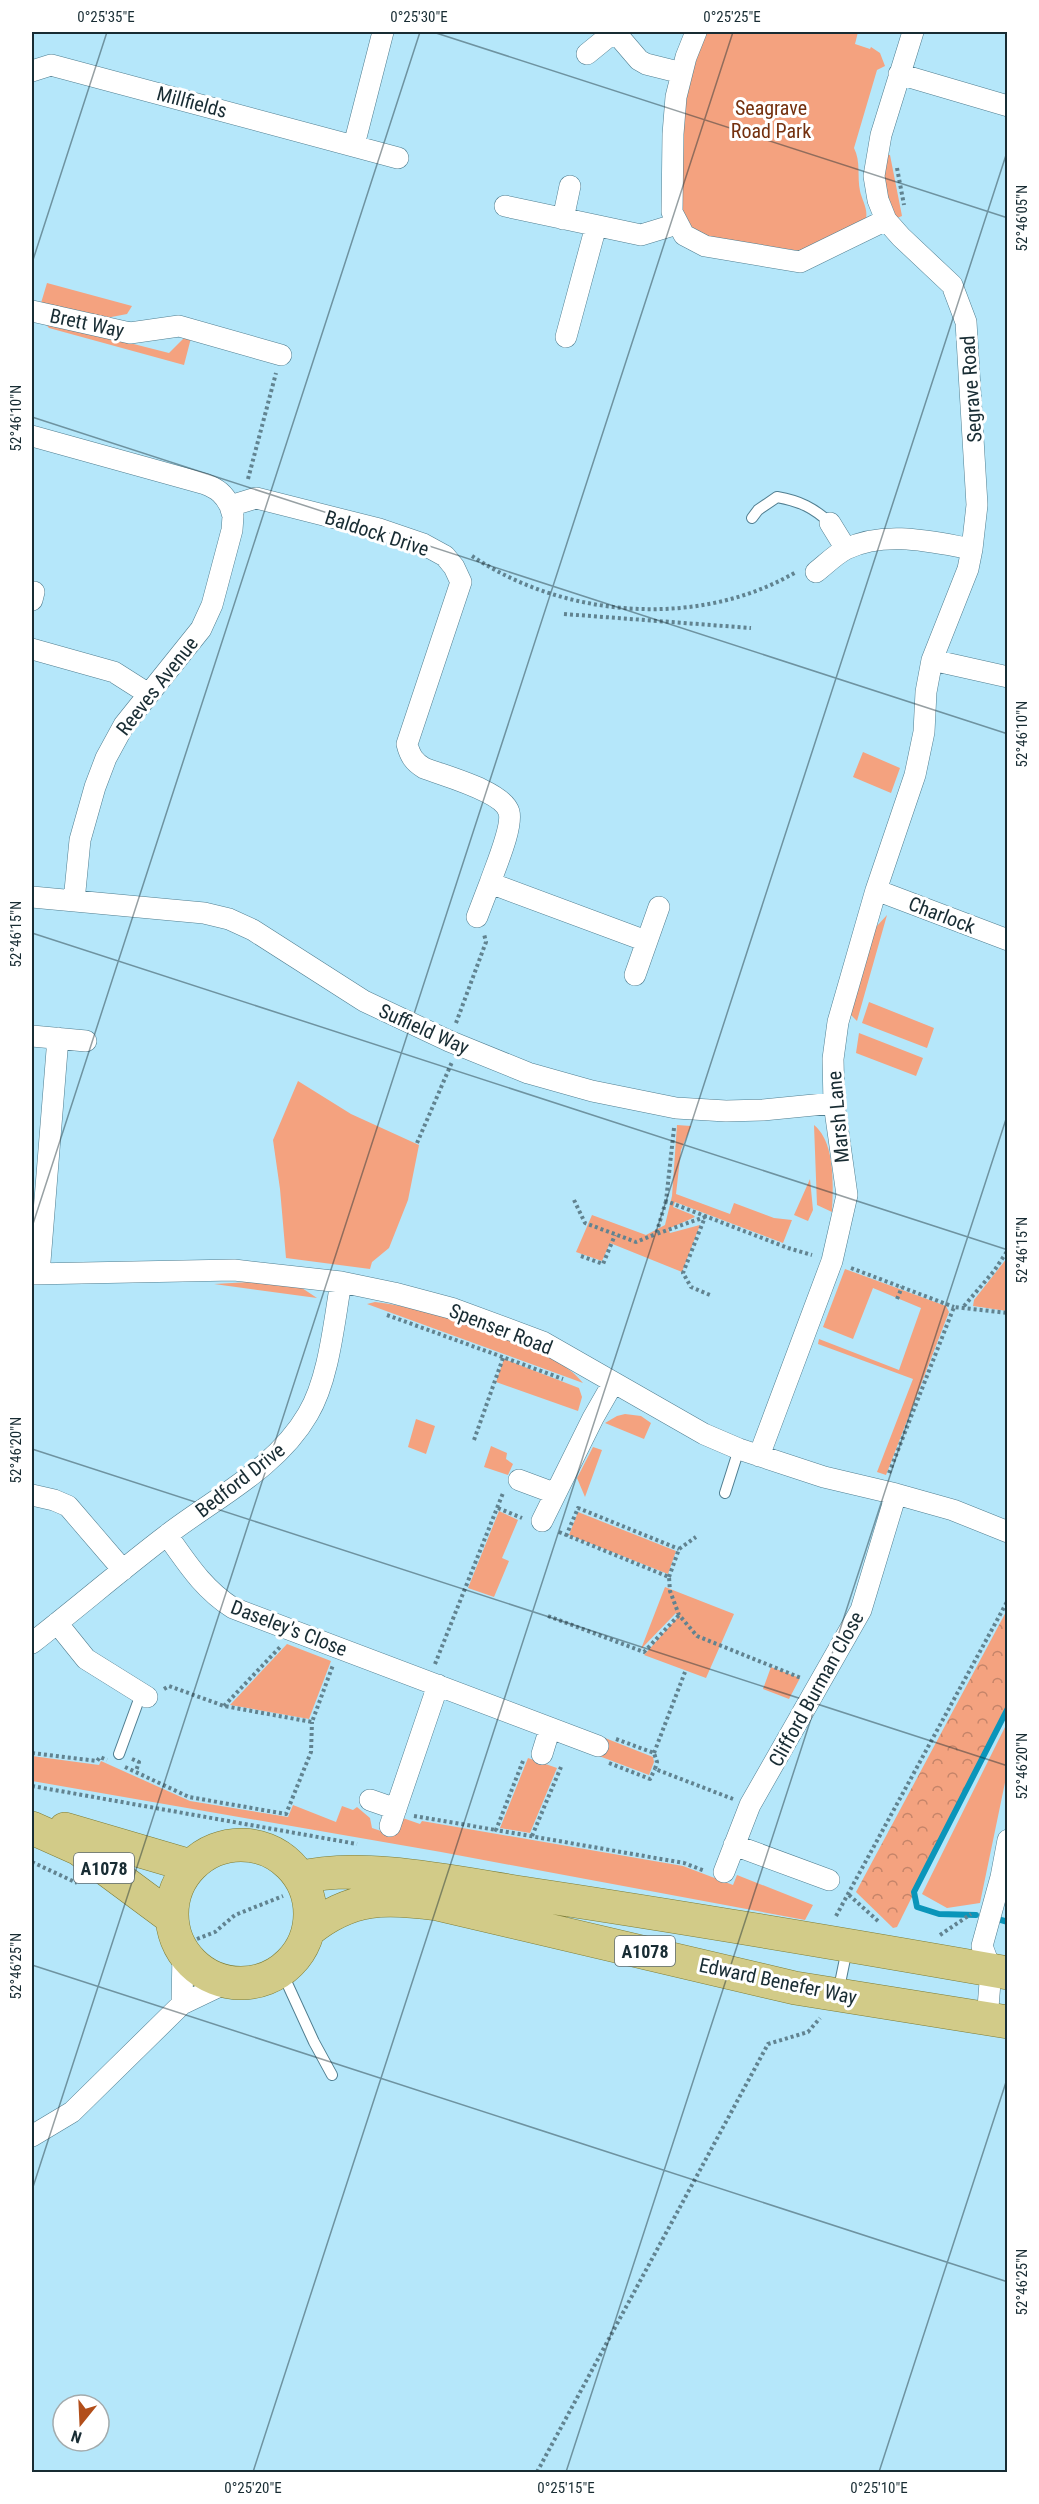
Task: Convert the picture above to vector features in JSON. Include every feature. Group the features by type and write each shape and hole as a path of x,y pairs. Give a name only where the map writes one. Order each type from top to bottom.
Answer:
{"main road":[{"name":"A1078","path":"32,1819 191,1866"},
{"name":"A1078","path":"32,1828 79,1849 172,1918"},
{"name":"Edward Benefer Way","path":"248,1845 269,1851 287,1862 300,1878 310,1906 309,1930 296,1957 281,1970 265,1979 246,1983 228,1982 210,1976 195,1966 183,1952 175,1936 172,1918 173,1900 179,1883 191,1866 207,1853 227,1846 248,1845"},
{"name":"A1078","path":"300,1878 317,1874 371,1873 428,1879 659,1914 847,1946 1002,1967"},
{"name":"Edward Benefer Way","path":"309,1930 342,1908 371,1900 403,1899 437,1904 497,1920 837,1996 997,2021"}],"street":[{"path":"354,145 383,32"},
{"path":"587,54 614,32 639,60 646,64 682,73"},
{"path":"696,32 676,96 673,134 672,212 684,235 705,246 800,262 886,220"},
{"name":"Segrave Road","path":"913,32 881,135 874,176 878,201 886,220 951,285 966,322 977,505 968,569 932,660 926,692 924,732 915,775"},
{"name":"Millfields","path":"32,71 51,65 398,158"},
{"path":"899,74 1008,106"},
{"path":"563,219 570,186"},
{"path":"504,207 641,236 677,224"},
{"path":"566,337 596,226"},
{"name":"Brett Way","path":"32,311 130,333 179,326 281,355"},
{"path":"32,436 205,484 216,488 230,506"},
{"name":"Baldock Drive","path":"230,506 256,498 379,529 423,544 445,556 454,567 460,582 407,744 416,763 493,794 504,803 509,812 509,823 477,916"},
{"name":"Reeves Avenue","path":"74,901 80,840 94,787 106,758 124,725 147,693 178,660 201,629 212,605 232,530 233,516 230,506"},
{"path":"831,523 846,549"},
{"path":"816,572 846,549 881,539 930,541 972,549"},
{"path":"32,649 114,672 147,693"},
{"path":"932,660 1008,677"},
{"name":"Marsh Lane","path":"759,1456 832,1261 847,1196 834,1103 833,1059 838,1022 876,890 915,775"},
{"path":"490,883 646,941"},
{"name":"Charlock","path":"876,890 1008,940"},
{"name":"Suffield Way","path":"32,897 204,913 229,919 254,930 364,1001 455,1043 548,1079 592,1091 676,1108 726,1112 834,1103"},
{"path":"635,975 659,907"},
{"path":"32,1035 86,1041"},
{"path":"35,1274 58,1038"},
{"name":"Spenser Road","path":"35,1274 234,1270 341,1282 424,1301 500,1325 547,1344 704,1434 739,1449 824,1477 953,1510 1008,1532"},
{"name":"Bedford Drive","path":"32,1643 167,1535 271,1459 294,1436 310,1412 319,1387 327,1358 341,1282"},
{"path":"542,1521 554,1493 613,1383"},
{"path":"512,1484 554,1493"},
{"name":"Clifford Burman Close","path":"724,1872 750,1805 861,1610 889,1492"},
{"path":"32,1495 68,1506 123,1570"},
{"name":"Daseley's Close","path":"167,1535 200,1582 215,1597 232,1608 598,1746"},
{"path":"57,1623 86,1659 144,1695"},
{"path":"370,1800 393,1817 433,1683"},
{"path":"542,1754 550,1728"},
{"path":"997,2021 1002,1967 982,1946 1008,1840"},
{"path":"734,1845 829,1880"},
{"path":"182,2004 183,1952"},
{"path":"32,2136 72,2112 182,2004 228,1982"}],"lane":[{"path":"752,518 758,510 777,497 796,500 814,509 831,523"},
{"path":"725,1493 739,1449"},
{"path":"118,1759 144,1695"},
{"path":"837,1996 847,1946"},
{"path":"281,1970 332,2075"}],"path":[{"path":"897,167 905,210"},
{"path":"230,506 247,481 281,355"},
{"path":"445,556 468,553 526,585 596,605 652,610 703,606 749,594 781,581 802,568 816,572"},
{"path":"564,614 751,628"},
{"path":"417,1143 455,1043 486,942"},
{"path":"656,1234 666,1201 676,1108"},
{"path":"574,1200 585,1223 636,1242 705,1217"},
{"path":"666,1201 788,1248 832,1261 954,1307 963,1306 1008,1313"},
{"path":"705,1217 683,1273 691,1287 710,1295"},
{"path":"581,1256 603,1264 615,1235"},
{"path":"963,1306 994,1272 1008,1250"},
{"path":"897,1299 902,1287"},
{"path":"889,1492 954,1307"},
{"path":"382,1313 565,1380"},
{"path":"474,1440 503,1358"},
{"path":"433,1683 498,1508 512,1484"},
{"path":"498,1508 528,1520 542,1521 566,1536 669,1577"},
{"path":"566,1536 578,1508 680,1549"},
{"path":"696,1536 680,1549 669,1577 670,1591 679,1615 697,1636 819,1684"},
{"path":"887,1930 850,1895 1008,1600"},
{"path":"548,1616 644,1652 679,1615"},
{"path":"224,1706 296,1631"},
{"path":"118,1759 189,1797 286,1814 311,1752 312,1722 340,1648"},
{"path":"685,1672 654,1753 657,1762 656,1769 750,1805"},
{"path":"144,1695 169,1686 224,1706 312,1722"},
{"path":"598,1746 604,1734 654,1753"},
{"path":"32,1753 97,1761 100,1757 109,1761"},
{"path":"496,1830 526,1754 542,1754"},
{"path":"532,1836 561,1767"},
{"path":"32,1786 362,1845"},
{"path":"393,1817 420,1818 496,1830 684,1863 706,1871 724,1872"},
{"path":"933,1941 969,1914 989,1917"},
{"path":"537,2472 768,2044 808,2032 837,1996"}],"green space":[{"name":"Seagrave Road Park","path":"705,32 858,32 855,44 870,49 871,47 880,53 885,66 877,70 854,148 866,218 800,251 704,237 689,228 681,212 685,96"},
{"path":"885,155 890,155 902,216 897,218 886,187"},
{"path":"47,283 132,306 127,314 101,319 41,303"},
{"path":"43,321 169,353 185,337 191,338 184,365 49,328"},
{"path":"863,752 900,768 891,793 853,777"},
{"path":"887,915 857,1021 850,1014 876,927"},
{"path":"869,1002 934,1028 927,1048 862,1023"},
{"path":"859,1033 923,1058 916,1076 856,1053"},
{"path":"298,1081 351,1114 419,1145 408,1200 389,1248 372,1262 370,1269 286,1258 273,1140"},
{"path":"677,1125 691,1126 681,1150 676,1194 730,1214 734,1203 774,1218 792,1220 783,1243 675,1202 673,1207 695,1217 668,1229 670,1233 700,1225 682,1272 610,1243 602,1261 576,1252 592,1215 646,1235 665,1225 672,1196"},
{"path":"814,1125 821,1133 830,1154 833,1178 832,1212 817,1205"},
{"path":"810,1179 813,1210 808,1221 794,1215"},
{"path":"1007,1258 1007,1311 973,1306 974,1300"},
{"path":"845,1269 946,1306 949,1312 886,1475 877,1472 913,1379 818,1344 819,1339 899,1370 921,1308 873,1288 853,1339 823,1327"},
{"path":"250,1282 302,1288 317,1298 214,1284"},
{"path":"375,1302 398,1305 455,1319 516,1340 544,1353 583,1383 367,1304"},
{"path":"504,1359 579,1388 582,1397 578,1411 496,1382"},
{"path":"625,1414 641,1416 651,1423 644,1439 605,1423"},
{"path":"416,1419 435,1426 426,1454 408,1447"},
{"path":"491,1446 507,1453 506,1459 513,1464 508,1475 484,1467"},
{"path":"593,1447 602,1450 585,1497 577,1478"},
{"path":"499,1511 518,1520 502,1558 509,1561 494,1597 468,1588"},
{"path":"578,1512 676,1551 668,1574 569,1535"},
{"path":"665,1587 734,1614 706,1678 644,1655 678,1617 676,1613 641,1649"},
{"path":"1007,1610 1007,1706 897,1927 893,1928 856,1892"},
{"path":"287,1644 331,1661 309,1719 230,1705"},
{"path":"771,1667 800,1678 789,1699 763,1689"},
{"path":"1007,1723 1007,1773 980,1903 947,1908 922,1894"},
{"path":"605,1738 653,1757 654,1762 649,1775 599,1756"},
{"path":"32,1756 99,1765 101,1761 190,1801 288,1817 293,1805 336,1822 342,1806 353,1810 357,1807 370,1818 372,1828 390,1834 397,1816 420,1824 422,1821 683,1866 733,1885 737,1875 813,1905 805,1920 441,1852 32,1781"},
{"path":"528,1758 557,1768 530,1833 500,1828"}],"waterway":[{"path":"976,1915 939,1914 917,1907 914,1892 1008,1708"},
{"path":"1001,1920 1008,1922"}]}
